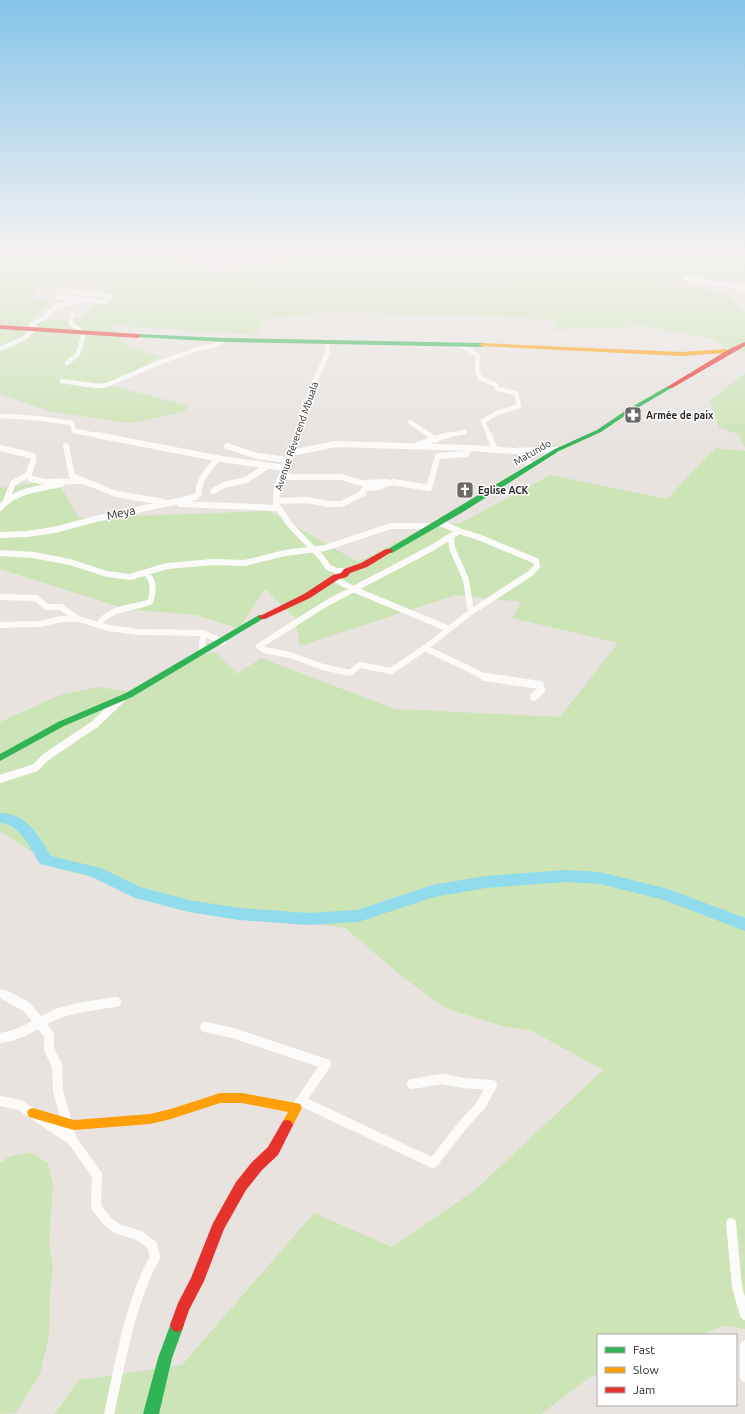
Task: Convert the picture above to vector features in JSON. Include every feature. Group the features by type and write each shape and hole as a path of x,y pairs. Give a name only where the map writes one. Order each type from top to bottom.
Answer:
{"street":[{"path":"0,349 26,337 33,332 32,324 44,318"},
{"path":"72,318 71,324 84,333"},
{"path":"0,327 224,340 454,344 682,354 730,350"},
{"path":"67,363 82,350 84,333"},
{"path":"62,381 94,386 107,385 158,363 201,348 213,346 224,340"},
{"name":"Avenue Réverend Mbuala","path":"326,341 329,348 328,352 310,392 304,419 276,491 278,508 334,575 353,589 449,629"},
{"path":"454,344 468,349 478,356 477,370 480,378 496,385 497,389 516,393 518,406 493,415 483,421 495,450"},
{"name":"Matundo","path":"0,758 61,724 121,699 195,656 202,650 222,642 268,614 291,604 334,575 344,575 347,570 364,565 468,505 557,450 598,430 664,392 681,379 700,370 730,350 744,345"},
{"path":"0,416 23,416 72,423 74,431 218,458 285,468"},
{"path":"410,422 433,439 448,446"},
{"path":"413,446 433,439 465,432"},
{"path":"291,453 298,453 327,445 448,446 495,450 557,450"},
{"path":"66,446 70,461 70,473 78,479 116,494 167,503 278,508"},
{"path":"227,446 243,453 274,460 288,460"},
{"path":"0,448 33,456 33,462 29,474 13,483 6,501"},
{"path":"282,477 341,477 361,483 393,482 429,488 438,456 466,454 466,451 470,448"},
{"path":"520,450 521,458 529,463 530,466"},
{"name":"Meya","path":"0,534 27,534 54,530 167,503 179,502 198,496 198,488 218,458"},
{"path":"213,491 223,484 243,481 268,466"},
{"path":"29,474 31,479 37,481 85,481"},
{"path":"0,508 6,501 15,495 52,487 66,481"},
{"path":"276,501 307,500 328,504 341,504 364,493 363,491 366,488 378,487 393,482"},
{"path":"0,553 33,555 70,562 115,576 130,577 167,566 213,562 245,563 285,553 330,547 345,540 358,538 391,526 402,524 435,524 459,531 481,538 536,561 537,566 531,573 471,612 425,648 391,671 360,665 350,673 323,667 290,655 264,650 259,646 327,603 412,559 459,531"},
{"path":"451,536 450,542 452,549 466,580 471,612"},
{"path":"99,624 103,618 110,614 150,602 152,595 152,581 146,573"},
{"path":"0,597 36,598 46,606 63,608 77,619 90,624 99,624 108,628 162,633 203,633 222,642"},
{"path":"0,625 40,624 61,619 77,619"},
{"path":"202,650 203,633"},
{"path":"425,648 486,678 540,685 541,690 534,697"},
{"path":"0,779 21,774 37,767 42,760 59,751 99,721 113,709 121,699"},
{"path":"0,993 27,1007 49,1036 49,1049 57,1066 58,1091 72,1140 97,1175 96,1207 108,1222 118,1229 140,1236 152,1245 155,1257 146,1274 128,1328 110,1414"},
{"path":"0,1038 15,1037 50,1017 79,1007 116,1002"},
{"path":"151,1414 168,1351 183,1308 197,1281 218,1227 241,1186 257,1166 273,1151 298,1105 326,1064 233,1033 205,1027"},
{"path":"34,1113 74,1125 150,1119 171,1114 220,1098 242,1098 298,1105 433,1163 462,1126 481,1106 492,1085 464,1083 442,1079 412,1084"},
{"path":"1,1103 16,1104 34,1113 72,1140"},
{"path":"731,1223 736,1287 745,1315"},
{"path":"745,1345 745,1377"}],"green space":[{"path":"0,318 32,318 31,319 62,321 77,318 275,318 266,319 256,335 109,325 129,348 163,357 107,384 189,406 183,412 131,423 49,411 0,394"},
{"path":"525,318 745,318 745,352 727,348 709,338 644,326 553,330 556,320"},
{"path":"745,373 745,448 738,434 719,428 710,400"},
{"path":"715,448 745,451 745,1329 724,1326 703,1334 597,1334 597,1374 590,1377 541,1414 54,1414 79,1380 182,1365 314,1213 392,1247 475,1190 603,1070 532,1031 502,1026 445,1008 404,978 345,928 205,908 57,868 0,831 0,722 60,695 98,687 138,693 204,654 216,653 237,674 261,658 395,709 560,717 618,643 512,618 521,602 456,595 300,646 295,618 265,589 239,629 196,615 126,609 0,569 0,488 57,480 79,518 269,511 358,562 427,527 461,523 550,475 667,499"},
{"path":"30,1152 48,1163 53,1183 49,1245 53,1264 50,1294 49,1337 40,1374 16,1413 0,1414 0,1163 9,1157"}],"waterway":[{"path":"0,818 9,818 20,824 46,860 95,872 135,892 189,906 239,914 308,919 358,916 432,891 486,882 566,876 600,878 668,895 745,925"}],"traffic: fast":[{"path":"138,336 224,340 482,345"},
{"path":"389,551 460,510 557,450 599,431 627,412 670,387"},
{"path":"0,758 61,724 129,695 262,617"},
{"path":"151,1414 165,1358 177,1325"}],"traffic: slow":[{"path":"482,345 682,354 726,351"},
{"path":"33,1113 74,1125 150,1119 171,1114 220,1098 242,1098 296,1108 287,1125"}],"traffic: jam":[{"path":"0,327 138,336"},
{"path":"670,387 745,344"},
{"path":"262,617 307,596 336,577 344,575 347,571 364,565 389,551"},
{"path":"177,1325 183,1308 197,1281 218,1227 241,1186 257,1166 273,1151 287,1125"}],"place":[{"name":"Armée de paix","path":"633,415"},
{"name":"Eglise ACK","path":"465,490"}]}
